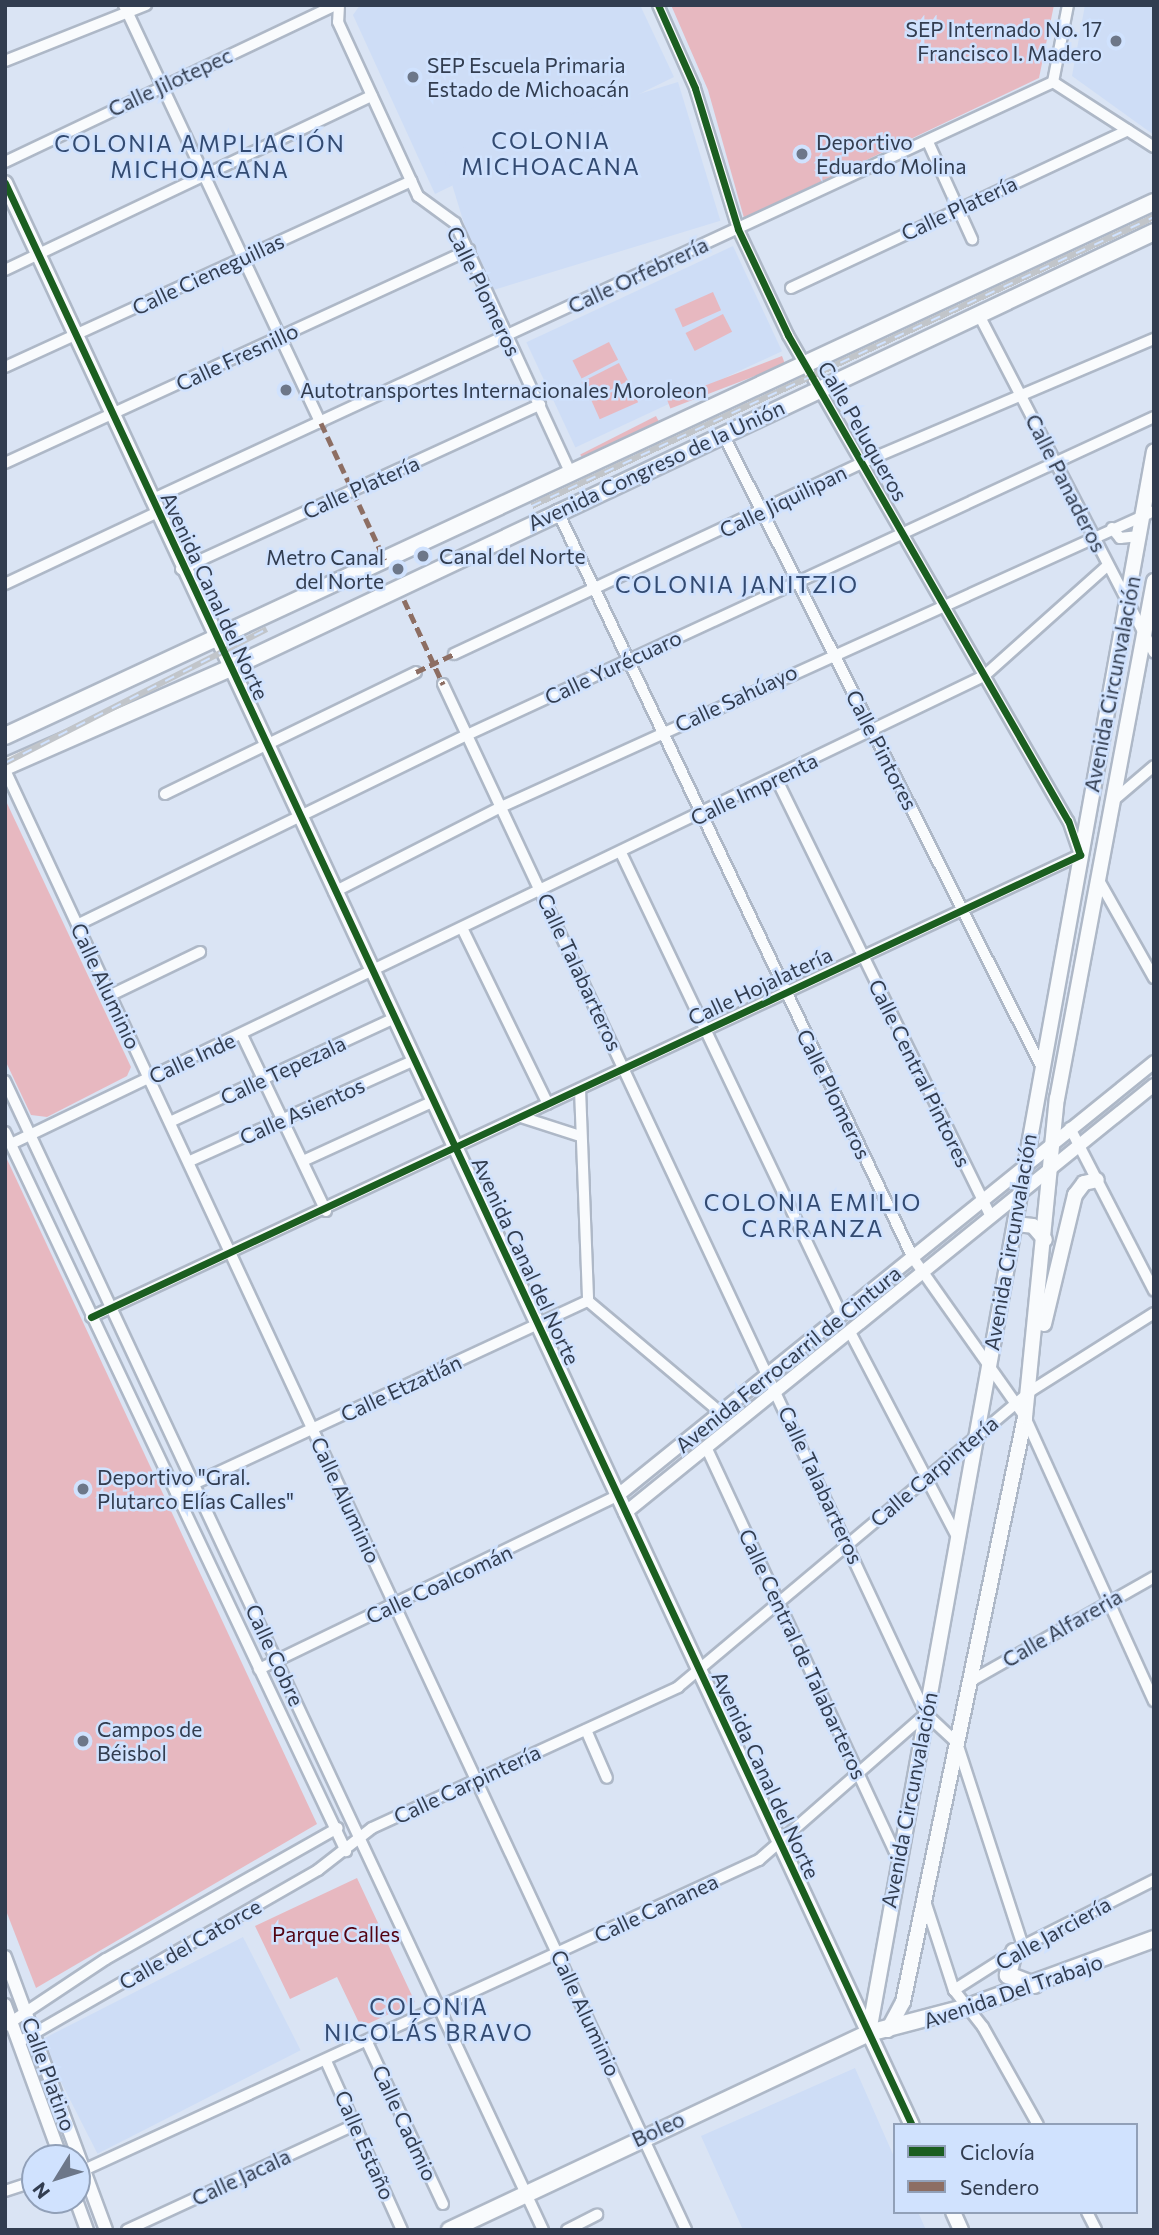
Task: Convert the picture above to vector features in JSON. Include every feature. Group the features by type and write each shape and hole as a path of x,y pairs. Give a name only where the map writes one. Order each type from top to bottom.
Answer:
{"main road":[{"name":"Avenida Canal del Norte","path":"7,190 181,569 374,973 393,1019 911,2123"},
{"name":"Avenida Congreso de la Unión","path":"5,736 1154,202"},
{"name":"Avenida Congreso de la Unión","path":"5,768 228,669 557,510 1154,232"},
{"name":"Avenida Circunvalación","path":"869,2034 898,1859 1015,1224 1017,1195 1139,536 1148,512 1154,451"},
{"name":"Avenida Circunvalación","path":"888,2030 903,2002 1025,1417 1037,1349 1052,1145 1096,876 1114,800 1142,631 1154,581"},
{"path":"1037,1349 1075,1195 1084,1183 1097,1180"},
{"path":"1015,1224 1033,1226 1045,1240"},
{"name":"Avenida Del Trabajo","path":"869,2034 968,2007 1154,1939"},
{"path":"1019,1949 1009,1975 1034,1985"},
{"name":"Boleo","path":"450,2230 644,2136 869,2034"},
{"path":"953,2214 961,2230"}],"street":[{"path":"5,61 125,9 146,5"},
{"name":"Calle Jilotepec","path":"5,162 337,5"},
{"name":"Calle Plomeros","path":"337,5 338,22 411,181 424,205 455,223 571,474"},
{"name":"Calle Peluqueros","path":"658,5 695,88 738,229 805,365 822,387 942,604 1068,821 1080,855"},
{"path":"1068,5 1053,82 1154,147"},
{"path":"125,9 321,423"},
{"name":"Calle Orfebrería","path":"5,584 321,423 1053,82"},
{"path":"5,270 372,96"},
{"name":"Calle Platería","path":"792,288 1128,130"},
{"path":"928,142 972,239"},
{"name":"Calle Cieneguillas","path":"5,367 411,181"},
{"name":"Calle Fresnillo","path":"5,463 469,250"},
{"name":"Calle Panaderos","path":"979,315 1154,652"},
{"name":"Calle Jiquilipan","path":"454,654 864,462 1154,339"},
{"name":"Calle Platería","path":"181,569 540,405"},
{"name":"Calle Yurécuaro","path":"77,925 467,734 1154,417"},
{"name":"Calle Pintores","path":"723,434 1041,1066"},
{"name":"Calle Plomeros","path":"557,510 913,1258 1025,1417 1154,1701"},
{"name":"Calle Sahúayo","path":"334,892 501,807 1148,512"},
{"path":"1112,528 1119,538 1139,536"},
{"name":"Calle Imprenta","path":"374,973 464,932 984,676 1108,565"},
{"path":"165,794 265,743 416,672"},
{"name":"Calle Talabarteros","path":"443,684 849,1542 926,1714 957,1743 1019,1949"},
{"path":"1114,800 1154,766"},
{"name":"Calle Aluminio","path":"5,768 149,1079 172,1121 312,1429 686,2230"},
{"name":"Calle Central Pintores","path":"776,778 991,1217"},
{"path":"622,855 841,1314"},
{"name":"Calle Hojalatería","path":"91,1317 232,1255 625,1067 786,996 962,909 1080,855"},
{"path":"1096,876 1154,978"},
{"path":"464,932 548,1104"},
{"path":"111,995 200,952"},
{"name":"Calle Inde","path":"11,1144 374,973"},
{"name":"Calle Tepezala","path":"172,1121 393,1019"},
{"path":"242,1035 326,1211"},
{"name":"Calle Asientos","path":"190,1161 413,1061"},
{"name":"Avenida Ferrocarril de Cintura","path":"617,1496 1154,1062"},
{"name":"Calle Cobre","path":"5,1082 542,2230"},
{"name":"Avenida Ferrocarril de Cintura","path":"625,1513 1154,1085"},
{"path":"580,1089 588,1301 720,1413"},
{"path":"303,1161 432,1102"},
{"path":"521,1117 580,1136"},
{"path":"1070,1128 1154,1291"},
{"name":"Calle Cobre","path":"5,1132 346,1851"},
{"name":"Calle Etzatlán","path":"176,1492 588,1301"},
{"name":"Calle Carpintería","path":"358,1841 477,1778 586,1730 698,1672 927,1475 1029,1392 1154,1313"},
{"path":"850,1332 957,1537"},
{"name":"Calle Central de Talabarteros","path":"707,1449 860,1772 898,1859"},
{"name":"Calle Coalcomán","path":"259,1669 617,1496"},
{"name":"Calle Alfareria","path":"971,1681 1154,1577"},
{"name":"Calle Cananea","path":"91,2167 327,2061 759,1860 926,1714"},
{"path":"586,1730 607,1778"},
{"name":"Calle del Catorce","path":"9,2024 106,1959 350,1822"},
{"name":"Calle del Catorce","path":"19,2042 346,1851 358,1841"},
{"name":"Calle Jarciería","path":"954,1990 1019,1949 1154,1880"},
{"path":"924,1898 954,1990 968,2007 1037,2123"},
{"name":"Calle Platino","path":"5,1957 74,2144"},
{"name":"Calle Platino","path":"5,2005 9,2024 19,2042 56,2144"},
{"name":"Calle Cadmio","path":"367,2042 443,2204"},
{"name":"Calle Estaño","path":"327,2061 402,2230"},
{"name":"Calle Jacala","path":"127,2230 356,2124"},
{"name":"Calle Platino","path":"91,2188 107,2230"},
{"path":"1088,2214 1096,2230"},
{"path":"567,2230 597,2215"}],"shaded area":[{"path":"360,5 640,5 674,77 435,194 353,15"},
{"name":"SEP Internado No. 17 Francisco I. Madero","path":"1085,5 1154,5 1154,135 1072,76"},
{"path":"678,82 720,221 485,293 443,154"},
{"path":"733,246 782,351 575,447 526,342"},
{"path":"243,1937 301,2050 98,2154 40,2041"},
{"path":"855,2068 893,2154 893,2214 919,2214 926,2230 743,2230 701,2136"}],"green space":[{"name":"Deportivo Eduardo Molina","path":"671,5 1054,5 1039,78 744,218 708,90"},
{"path":"713,292 721,310 683,327 675,309"},
{"path":"723,314 732,332 695,351 686,333"},
{"path":"609,342 618,360 582,378 572,361"},
{"path":"782,356 785,364 670,408 667,400"},
{"path":"619,363 628,381 591,400 582,382"},
{"path":"630,384 638,402 600,419 592,401"},
{"path":"656,416 660,424 584,463 580,455"},
{"path":"5,799 131,1067 127,1076 47,1117 31,1115 5,1060"},
{"name":"Deportivo \"Gral. Plutarco Elías Calles\"","path":"5,1155 317,1824 36,1988 5,1908"},
{"name":"Parque Calles","path":"357,1878 415,2002 361,2027 337,1977 290,1999 255,1926"}],"railway":[{"path":"532,506 1154,217"},
{"path":"5,763 267,629"}],"marked path":[{"path":"321,423 385,560"},
{"path":"404,600 443,684"},
{"path":"416,672 454,654"}],"cycle path":[{"path":"91,1317 1080,855 1068,821 788,335 738,229 695,88 658,5"},
{"path":"5,183 911,2123"}],"place":[{"name":"SEP Internado No. 17 Francisco I. Madero","path":"1116,41"},
{"name":"SEP Escuela Primaria Estado de Michoacán","path":"413,77"},
{"name":"Deportivo Eduardo Molina","path":"802,154"},
{"name":"Autotransportes Internacionales Moroleon","path":"286,390"},
{"name":"Canal del Norte","path":"423,556"},
{"name":"Metro Canal del Norte","path":"398,569"},
{"name":"Deportivo \"Gral. Plutarco Elías Calles\"","path":"83,1489"},
{"name":"Campos de Béisbol","path":"83,1741"}],"district":[{"name":"COLONIA MICHOACANA","path":"551,153"},
{"name":"COLONIA AMPLIACIÓN MICHOACANA","path":"200,156"},
{"name":"COLONIA JANITZIO","path":"737,584"},
{"name":"COLONIA EMILIO CARRANZA","path":"813,1215"},
{"name":"COLONIA NICOLÁS BRAVO","path":"429,2019"}]}
